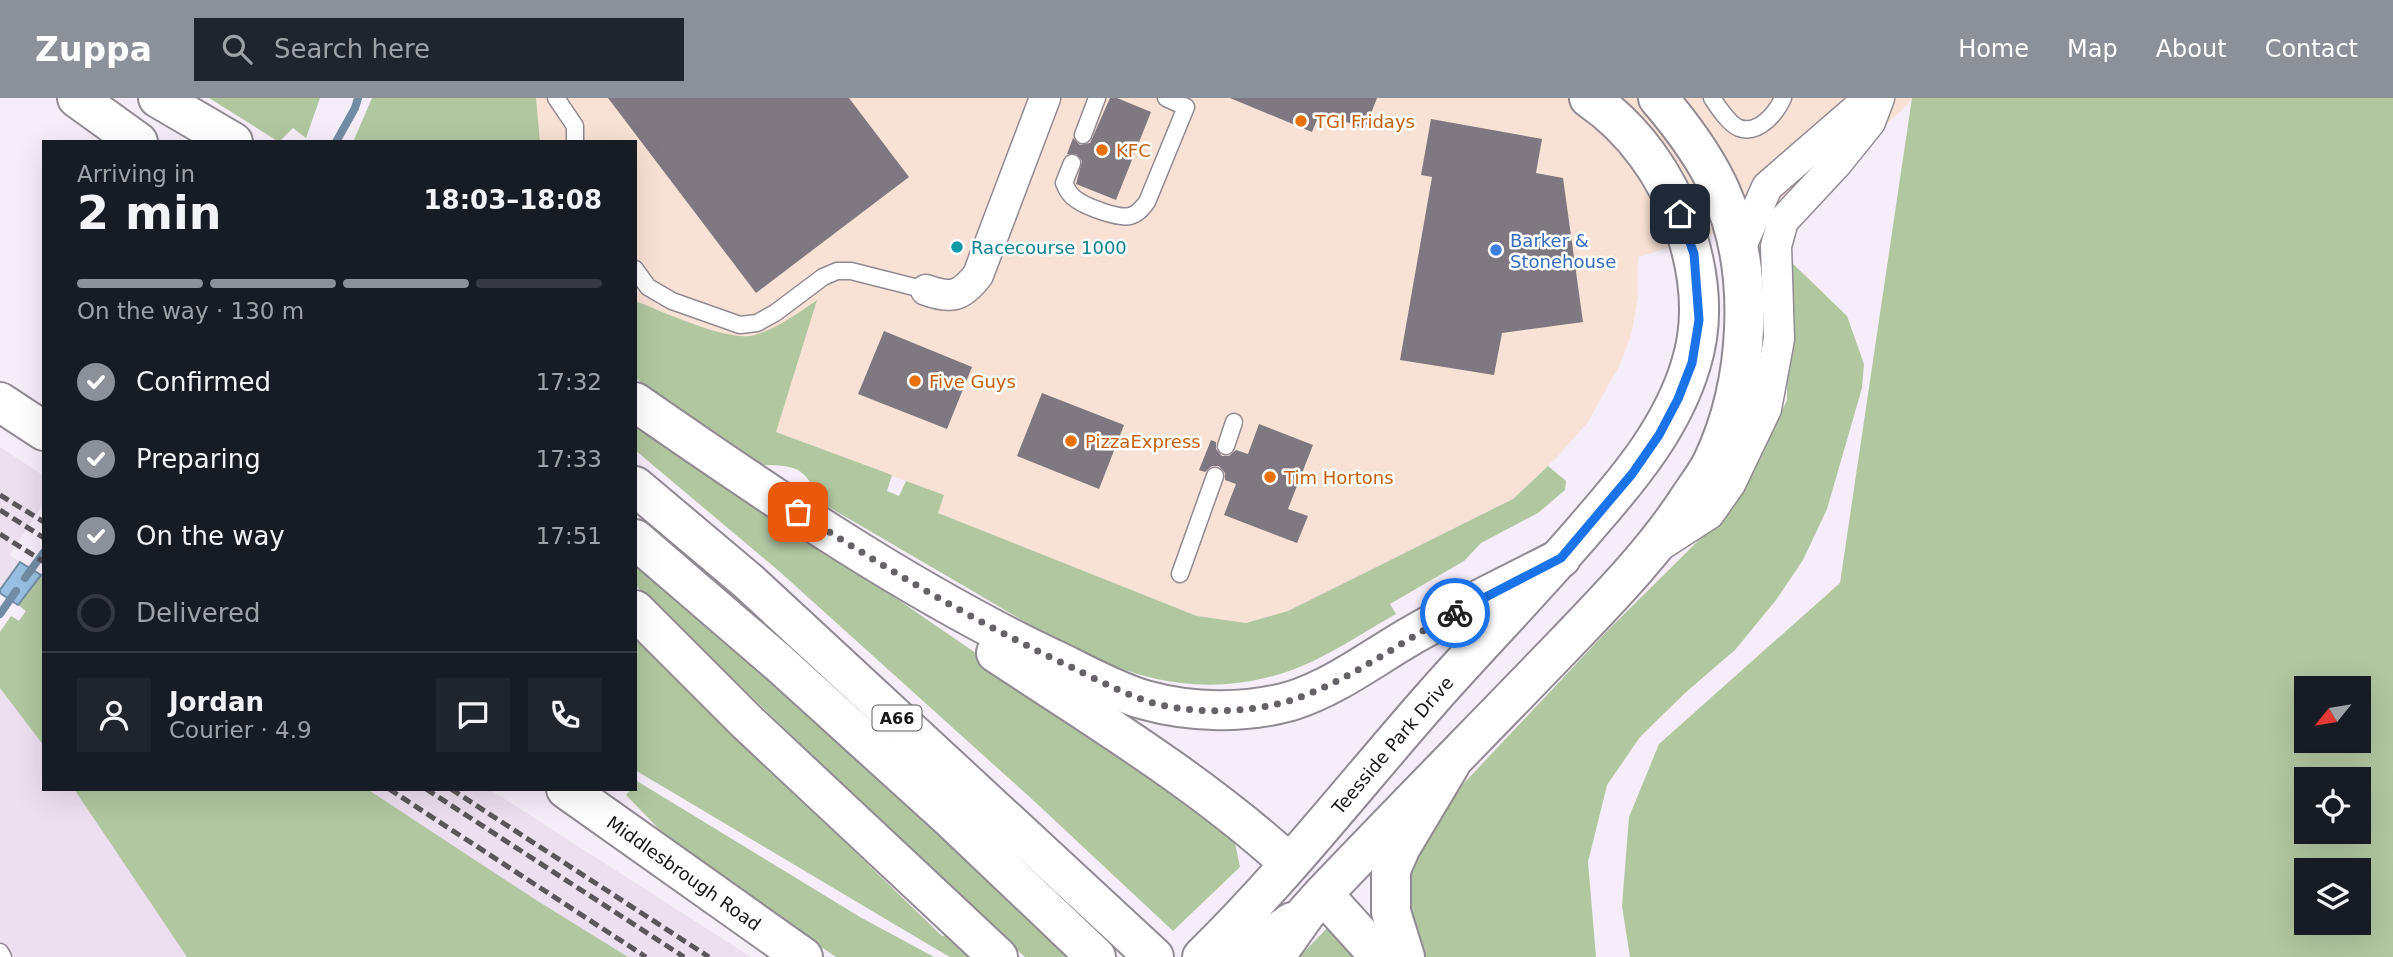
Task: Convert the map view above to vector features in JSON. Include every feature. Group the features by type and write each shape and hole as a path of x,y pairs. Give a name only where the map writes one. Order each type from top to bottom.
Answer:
{"main road":[{"path":"157,98 210,140"},
{"path":"157,98 230,140"},
{"name":"Teesside Park Drive","path":"1239,951 1289,863 1440,690 1561,558 1632,474 1659,435 1678,399 1692,363 1699,320 1694,254 1665,182 1646,152 1628,131 1590,98"},
{"name":"Teesside Park Drive","path":"1239,951 1314,904 1450,765 1647,555 1679,514 1711,464 1725,430 1744,339 1745,305 1739,251 1721,191 1684,128 1658,98"},
{"path":"104,120 135,140"},
{"path":"0,402 42,430"},
{"path":"637,403 736,472 905,578 1013,640 1142,700 1195,711 1247,709 1291,701 1337,681 1416,633 1561,558"},
{"name":"A66","path":"637,488 749,582 1154,957"},
{"name":"A66","path":"637,540 779,663 1096,957"},
{"path":"905,578 986,647 1147,753 1220,805 1289,863 1314,904 1380,957"},
{"path":"637,612 748,723 998,957"},
{"path":"1405,957 1391,912 1391,870 1401,847 1450,765"},
{"name":"Middlesbrough Road","path":"569,791 803,957"}],"street":[{"path":"926,290 945,297 959,293 978,275 1045,98"},
{"path":"1739,251 1766,187 1858,108 1863,98"},
{"path":"1647,555 1709,514 1730,484 1766,409 1779,340 1776,246 1783,221 1871,122 1879,98"}],"lane":[{"path":"556,98 575,126 575,140"},
{"path":"1083,135 1097,98"},
{"path":"1072,163 1063,183 1069,194 1079,201 1119,217 1131,216 1140,211 1147,202 1186,107 1166,98"},
{"path":"1712,98 1737,127 1749,129 1760,126 1777,111 1783,98"},
{"path":"637,272 648,287 672,302 740,325 757,323 823,277 837,271 851,271 926,290"},
{"path":"1226,446 1234,422"},
{"path":"1181,574 1215,476"},
{"path":"0,952 3,957"}],"shaded area":[{"path":"485,98 1912,98 1799,207 1638,257 1638,297 1631,336 1619,366 1588,422 1558,456 1513,499 1288,611 1246,623 1197,616 937,513 943,495 776,432 637,314 637,140 478,140"},
{"path":"0,447 42,475 42,508 10,555 20,562 0,590"},
{"path":"42,576 42,791 492,791 751,957 0,957 0,632 11,616 19,621 26,611 18,605"}],"green space":[{"path":"209,98 320,98 306,138 293,128 281,140 276,140"},
{"path":"372,98 536,98 540,140 354,140"},
{"path":"1912,98 2393,98 2393,957 1630,957 1622,906 1629,817 1659,744 1840,583"},
{"path":"1787,258 1847,316 1864,364 1862,388 1827,509 1803,560 1776,600 1735,650 1640,737 1607,785 1588,862 1596,957 1419,957 1405,922 1404,868 1434,815 1610,628 1704,535 1762,454 1787,400"},
{"path":"817,300 776,432 892,475 887,491 899,496 906,481 944,495 938,513 1197,616 1246,623 1288,611 1513,499 1548,466 1566,481 1565,490 1538,513 1481,543 1464,561 1390,604 1396,614 1305,665 1273,676 1231,684 1191,684 1153,678 1082,652 1012,614 820,502 806,476 794,468 764,465 637,379 637,302 713,330 743,336 755,335 788,320"},
{"path":"637,420 1232,829 1240,867 1173,931 1034,801 780,572 637,452"},
{"path":"637,557 1076,957 1025,957 637,587"},
{"path":"42,576 42,743 0,688 0,632 11,616 19,621 26,611 18,605"},
{"path":"637,641 942,936 951,936 972,957 950,957 637,771"},
{"path":"637,781 860,917 934,957 836,957 681,852 626,795 629,791 637,791"},
{"path":"75,791 370,791 628,957 187,957"},
{"path":"1334,921 1368,957 1299,957"}],"water":[{"path":"20,562 41,575 18,605 0,593 0,590"}],"building":[{"path":"608,98 849,98 909,177 756,293"},
{"name":"KFC","path":"1110,98 1117,98 1151,112 1116,200 1076,184 1082,161 1076,154 1067,154 1073,138 1080,145 1090,143"},
{"name":"TGI Fridays","path":"1230,98 1377,98 1365,129 1320,112 1312,132"},
{"name":"Barker & Stonehouse","path":"1431,119 1542,139 1536,173 1563,178 1583,322 1502,333 1494,375 1400,360 1432,177 1421,175"},
{"name":"Five Guys","path":"884,331 972,367 947,429 858,394"},
{"name":"PizzaExpress","path":"1042,393 1124,425 1099,489 1017,456"},
{"name":"Tim Hortons","path":"1259,424 1313,445 1288,509 1308,516 1297,543 1224,515 1236,484 1225,480 1225,473 1219,466 1212,466 1205,472 1199,470 1211,440 1216,442 1216,449 1222,456 1229,456 1236,450 1248,454"}],"waterway":[{"path":"337,140 358,98"},
{"path":"25,578 42,555"},
{"path":"0,614 16,591"}],"railway":[{"path":"0,495 42,521"},
{"path":"0,510 42,537"},
{"path":"0,534 42,561"},
{"path":"392,791 646,957"},
{"path":"429,791 684,957"},
{"path":"454,791 709,957"}],"way so far":[{"path":"798,512 1013,640 1142,700 1195,711 1247,709 1291,701 1337,681 1416,633 1455,613"}],"place":[{"name":"TGI Fridays","path":"1301,121"},
{"name":"KFC","path":"1102,150"},
{"name":"Racecourse 1000","path":"957,247"},
{"name":"Barker & Stonehouse","path":"1496,250"},
{"name":"Five Guys","path":"915,381"},
{"name":"PizzaExpress","path":"1071,441"},
{"name":"Tim Hortons","path":"1270,477"}],"route":[{"path":"1455,613 1561,558 1632,474 1659,435 1678,399 1692,363 1699,320 1694,254 1680,214"}]}
